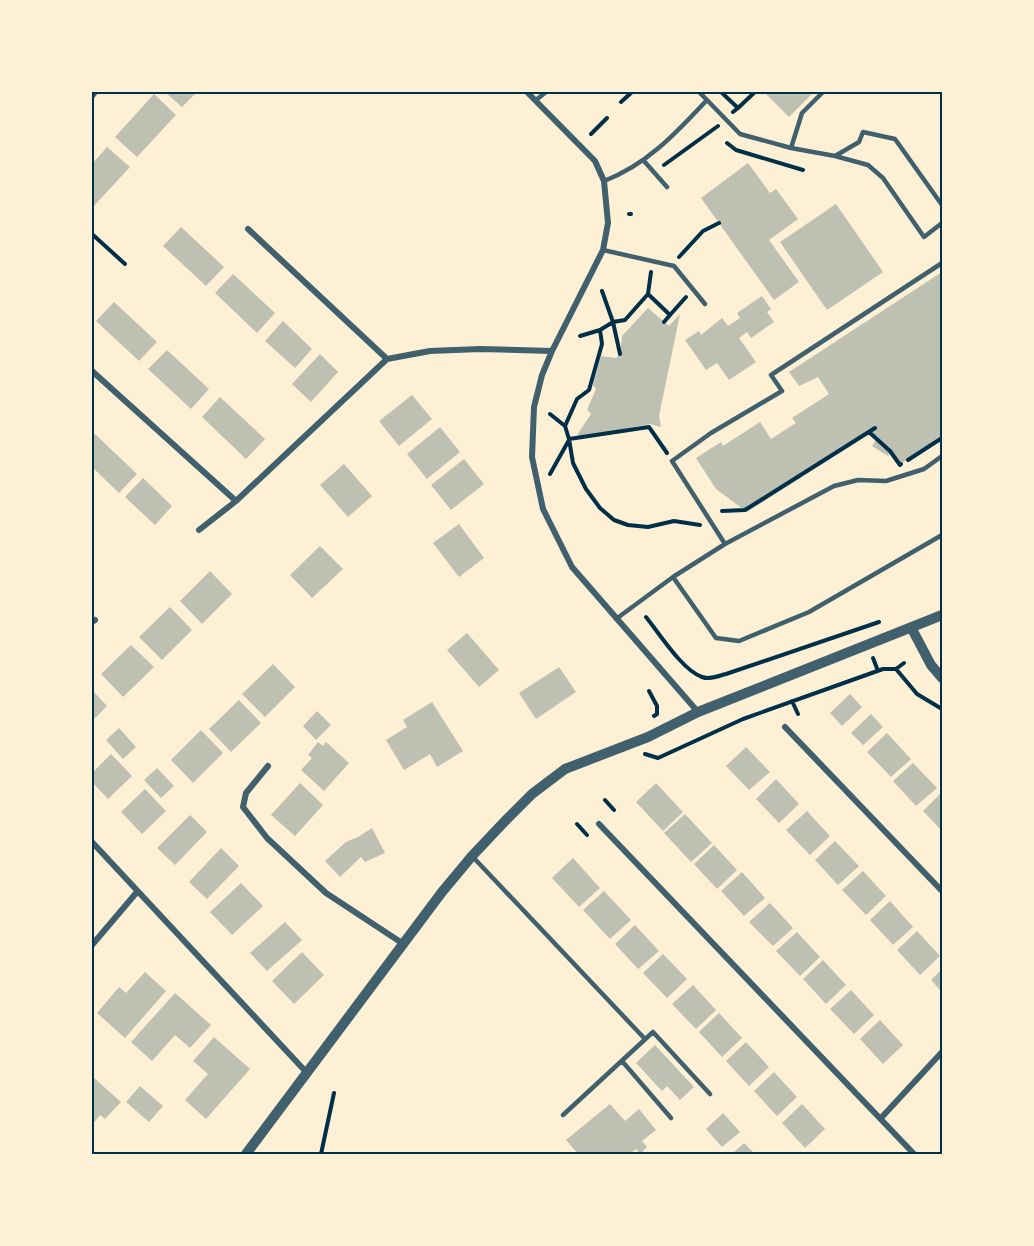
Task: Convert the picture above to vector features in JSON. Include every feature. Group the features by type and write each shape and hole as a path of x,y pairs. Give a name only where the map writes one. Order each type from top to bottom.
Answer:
{"street":[{"path":"92,96 95,92"},
{"path":"527,92 595,161 604,181 608,222 603,250 552,351 542,375 534,407 532,457 543,509 572,567 698,712"},
{"path":"248,229 387,359"},
{"path":"199,530 236,501 387,359 430,351 480,349 552,351"},
{"path":"92,371 236,501"},
{"path":"246,1155 402,944 472,856 532,794 555,775 593,757 648,737 698,712 912,629 942,615"},
{"path":"912,629 942,678"},
{"path":"785,728 942,891"},
{"path":"268,766 246,793 243,807 267,838 326,893 402,944"},
{"path":"600,824 914,1155"},
{"path":"92,842 308,1074"},
{"path":"92,945 137,892"},
{"path":"881,1118 942,1052"}],"lane":[{"path":"537,100 546,92"},
{"path":"699,92 740,134 868,165 883,178 924,237 942,223"},
{"path":"791,148 802,113 823,92"},
{"path":"604,181 623,174 644,161 707,100"},
{"path":"835,156 860,142 863,132 895,139 942,206"},
{"path":"644,161 667,187"},
{"path":"603,250 674,266 705,304"},
{"path":"725,544 672,461 711,433 782,391 771,375 942,263"},
{"path":"616,620 673,577 725,544 834,486 858,480 886,481 924,468 942,456"},
{"path":"673,577 716,638 739,641 809,612 942,536"},
{"path":"472,856 645,1039"},
{"path":"563,1116 653,1032 710,1094"},
{"path":"622,1061 671,1118"}],"path":[{"path":"621,102 632,92"},
{"path":"721,92 738,108"},
{"path":"731,114 755,92"},
{"path":"591,134 607,118"},
{"path":"664,165 719,125"},
{"path":"726,143 736,150 803,170"},
{"path":"674,266 691,242 703,231 719,224"},
{"path":"92,234 125,264"},
{"path":"580,336 600,330 613,322 625,320 648,294 653,261"},
{"path":"664,322 693,289"},
{"path":"602,291 613,322 620,354"},
{"path":"648,294 670,315"},
{"path":"565,426 577,399 589,390 602,344 600,330"},
{"path":"550,414 565,426 570,439 573,464 585,489 600,508 614,520 628,525 648,526 674,521 700,525"},
{"path":"570,439 649,427 672,461"},
{"path":"722,511 745,510 875,428"},
{"path":"869,432 890,451 900,465 942,438"},
{"path":"550,474 570,439"},
{"path":"646,617 686,666 700,677 706,678 726,674 879,622"},
{"path":"875,663 878,671"},
{"path":"641,753 658,758 743,719 878,671 896,669 903,663"},
{"path":"896,669 917,694 942,709"},
{"path":"726,674 728,681"},
{"path":"649,691 657,706 657,714 652,719"},
{"path":"792,701 798,714"},
{"path":"740,712 743,719"},
{"path":"605,800 614,810"},
{"path":"577,824 587,835"},
{"path":"321,1155 334,1093"}],"building":[{"path":"165,92 197,92 182,107"},
{"path":"764,92 814,92 789,117"},
{"path":"154,94 176,115 137,157 115,137"},
{"path":"107,147 130,167 92,208 92,164"},
{"path":"748,163 770,193 776,189 798,219 769,240 799,282 774,300 701,198"},
{"path":"836,204 883,272 827,310 780,242"},
{"path":"181,227 224,267 206,286 163,246"},
{"path":"942,272 942,436 899,465 890,452 888,456 872,446 878,437 871,433 747,512 716,489 696,458 721,442 723,446 760,422 771,439 796,423 792,418 829,394 818,377 799,386 789,372"},
{"path":"233,274 275,313 257,333 215,293"},
{"path":"762,296 771,309 767,312 774,322 751,338 747,332 739,338 756,362 729,380 717,363 706,370 685,340 699,331 701,335 722,318 728,326 740,318 737,313"},
{"path":"114,302 157,342 139,361 96,321"},
{"path":"648,308 669,326 680,314 659,416 661,427 650,424 577,438 591,414 587,410 596,389 593,385 601,356 616,358 620,354 622,336"},
{"path":"283,321 312,349 295,368 265,341"},
{"path":"167,350 209,389 191,409 148,369"},
{"path":"320,354 338,372 311,402 292,384"},
{"path":"412,395 432,419 399,446 379,421"},
{"path":"220,397 265,439 246,459 202,417"},
{"path":"440,427 460,452 427,479 407,454"},
{"path":"95,434 137,474 119,493 92,467 92,437"},
{"path":"464,459 484,484 451,510 431,485"},
{"path":"344,464 372,496 348,517 320,485"},
{"path":"143,478 172,506 155,525 125,497"},
{"path":"459,524 484,558 459,577 433,543"},
{"path":"320,546 343,569 312,598 290,575"},
{"path":"210,571 232,594 202,624 180,601"},
{"path":"170,607 192,630 162,660 139,637"},
{"path":"467,633 499,670 479,687 447,650"},
{"path":"131,645 154,667 123,697 101,674"},
{"path":"273,664 295,687 265,717 242,694"},
{"path":"559,667 576,692 536,719 519,693"},
{"path":"92,690 107,706 92,721"},
{"path":"850,694 862,707 842,726 830,713"},
{"path":"239,700 261,723 231,752 209,729"},
{"path":"432,702 463,751 437,767 430,754 404,770 386,740 407,727 403,720"},
{"path":"317,711 331,725 316,740 303,726"},
{"path":"871,714 883,727 863,745 851,733"},
{"path":"119,728 136,747 123,759 106,740"},
{"path":"201,730 223,753 193,783 171,760"},
{"path":"887,733 911,759 891,777 867,752"},
{"path":"318,742 323,746 326,742 349,763 324,791 301,770 312,758 308,755"},
{"path":"746,747 770,772 749,790 726,766"},
{"path":"111,754 132,776 108,799 92,782 92,773"},
{"path":"913,763 937,788 916,806 893,781"},
{"path":"157,768 174,786 161,798 144,780"},
{"path":"776,779 799,804 779,823 756,799"},
{"path":"300,783 323,805 295,836 271,815"},
{"path":"656,783 683,812 663,831 636,802"},
{"path":"145,789 166,811 142,834 121,812"},
{"path":"942,792 942,831 923,811"},
{"path":"807,811 830,836 810,855 786,830"},
{"path":"685,814 712,843 691,862 664,833"},
{"path":"190,815 207,832 175,865 157,848"},
{"path":"372,828 385,853 365,862 361,857 340,877 325,861 346,842"},
{"path":"835,841 859,866 838,885 815,860"},
{"path":"714,845 737,870 717,889 694,864"},
{"path":"221,848 239,866 207,899 189,882"},
{"path":"573,858 600,888 579,907 552,878"},
{"path":"863,871 886,896 866,915 842,890"},
{"path":"742,872 765,898 744,916 721,891"},
{"path":"241,883 263,906 232,935 210,912"},
{"path":"604,891 631,920 610,939 583,910"},
{"path":"890,901 913,927 893,945 870,920"},
{"path":"770,903 793,928 773,946 749,922"},
{"path":"285,922 302,940 267,971 250,953"},
{"path":"635,925 659,951 638,969 615,944"},
{"path":"917,931 940,956 920,975 897,950"},
{"path":"797,932 820,957 800,976 776,951"},
{"path":"302,952 324,975 294,1004 272,981"},
{"path":"663,954 687,979 667,998 643,973"},
{"path":"823,960 846,985 826,1004 803,979"},
{"path":"942,969 942,992 931,980"},
{"path":"145,972 166,991 125,1038 97,1013 119,987 126,993"},
{"path":"693,985 716,1010 696,1029 672,1004"},
{"path":"851,990 874,1015 854,1034 830,1009"},
{"path":"175,993 211,1025 190,1048 175,1035 152,1061 131,1042"},
{"path":"719,1013 742,1038 722,1057 699,1032"},
{"path":"880,1020 903,1045 883,1064 860,1039"},
{"path":"214,1037 250,1069 206,1119 185,1100 208,1074 193,1061"},
{"path":"746,1042 769,1067 749,1086 726,1061"},
{"path":"655,1045 694,1087 680,1100 667,1086 662,1091 636,1063"},
{"path":"774,1072 797,1097 777,1116 754,1091"},
{"path":"94,1078 121,1102 105,1119 100,1115 92,1125 92,1081"},
{"path":"140,1086 163,1106 149,1122 126,1102"},
{"path":"610,1104 625,1121 639,1109 656,1130 642,1141 647,1147 640,1154 636,1149 629,1154 578,1154 566,1140"},
{"path":"802,1104 825,1129 805,1148 782,1123"},
{"path":"723,1113 740,1132 722,1147 706,1129"},
{"path":"744,1143 755,1154 732,1154"}]}
